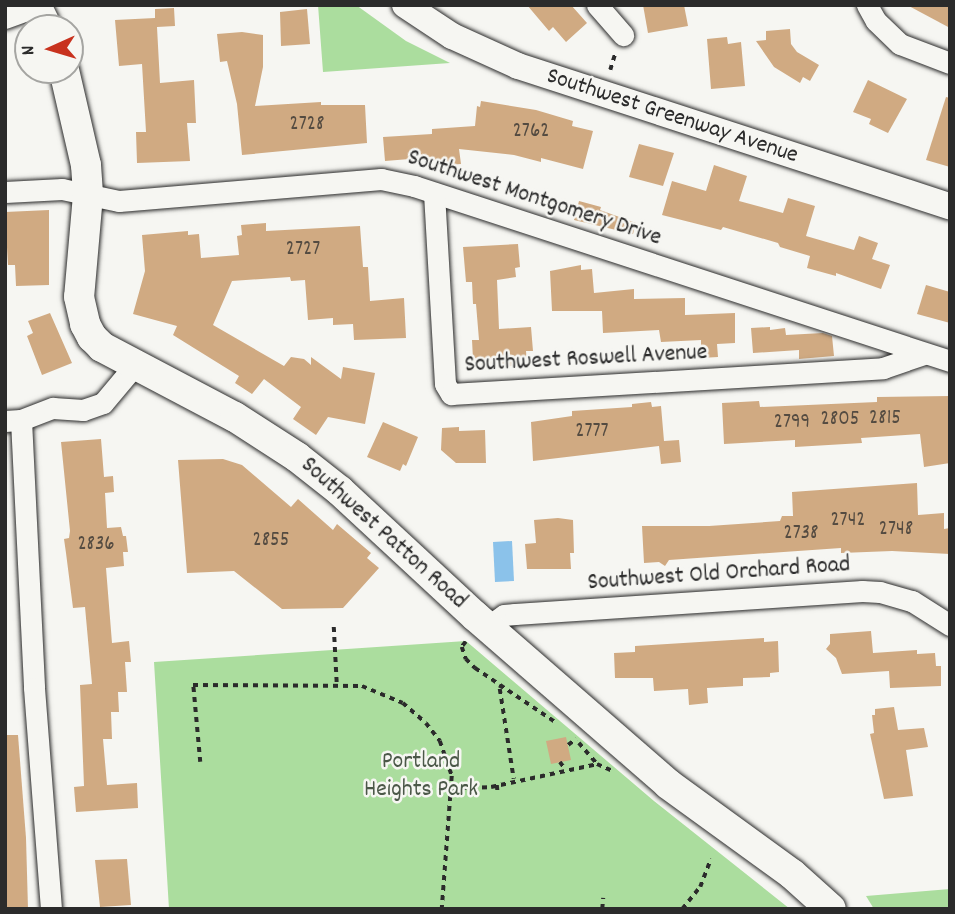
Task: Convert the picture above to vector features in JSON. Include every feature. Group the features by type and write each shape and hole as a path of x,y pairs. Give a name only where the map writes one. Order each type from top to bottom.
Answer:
{"main road":[{"name":"Southwest Patton Road","path":"68,84 79,127 88,195 79,297 85,324 102,348 235,417 297,457 340,491 478,632 668,784 792,874 831,909"}],"street":[{"name":"Southwest Greenway Avenue","path":"405,5 474,48 518,66 950,206"},
{"path":"597,5 623,35"},
{"path":"867,5 876,20 900,44 950,63"},
{"path":"5,18 39,13"},
{"name":"Southwest Montgomery Drive","path":"5,192 62,189 119,201 381,179 434,193 950,361"},
{"name":"Southwest Roswell Avenue","path":"434,193 445,384 451,394 883,368 924,354"},
{"path":"51,909 13,421 53,408 83,410 103,403 134,366"},
{"name":"Southwest Old Orchard Road","path":"478,632 500,617 514,614 862,591 880,592 912,601 950,625"}],"path":[{"path":"590,90 596,74 607,78 623,35"},
{"path":"334,626 338,685"},
{"path":"478,632 462,647 466,659 558,724"},
{"path":"200,762 193,685 362,686 403,703 426,723 447,757 452,788 442,909"},
{"path":"502,685 500,689 514,780"},
{"path":"567,731 597,764 621,775"},
{"path":"568,745 576,739"},
{"path":"560,762 565,769"},
{"path":"452,788 497,785 597,764"},
{"path":"497,785 498,794"},
{"path":"682,909 701,887 711,859"},
{"path":"602,909 603,898"}],"green space":[{"path":"318,5 356,5 406,41 450,63 323,72"},
{"name":"Portland Heights Park","path":"466,641 654,801 790,909 169,909 154,662"},
{"path":"950,889 950,909 874,909 866,896"}],"water":[{"path":"512,541 514,581 495,582 493,542"}],"building":[{"path":"527,5 571,5 587,23 566,42 553,27 549,31"},
{"path":"643,5 684,5 688,26 648,33"},
{"path":"907,5 950,5 950,28"},
{"path":"174,8 175,26 157,27 160,83 194,80 196,123 187,123 190,161 137,163 136,132 146,132 142,64 119,66 115,20 155,18 155,9"},
{"path":"307,9 310,44 281,46 280,12"},
{"path":"790,29 791,44 797,52 819,65 810,81 803,77 800,83 774,67 756,41 766,40 766,31"},
{"path":"242,32 263,35 263,67 255,106 321,102 321,105 365,105 367,143 242,155 237,104 227,61 220,62 217,34"},
{"path":"727,37 728,44 741,42 745,86 711,89 707,39"},
{"path":"868,80 907,99 888,133 869,124 871,119 853,112"},
{"path":"946,97 950,98 950,167 926,160"},
{"path":"481,101 536,110 573,121 572,126 593,131 583,169 541,158 541,162 514,155 459,149 461,164 435,166 434,157 385,161 383,137 432,134 432,129 475,126 477,106 480,107"},
{"path":"639,144 674,153 663,186 629,177"},
{"path":"714,165 747,176 739,201 783,213 788,198 815,206 806,236 854,250 859,236 878,243 872,259 890,265 881,289 836,273 836,276 807,268 810,256 780,247 778,243 723,227 721,230 662,215 672,181 706,191"},
{"path":"579,201 601,207 600,210 636,223 633,234 574,220"},
{"path":"49,210 49,285 16,286 15,265 8,265 5,212"},
{"path":"266,223 266,231 360,226 363,267 368,267 370,301 404,298 406,338 354,340 353,324 333,325 333,318 308,320 305,280 291,281 290,277 232,281 213,325 284,366 291,357 304,359 311,365 311,357 341,379 343,367 375,373 365,424 328,417 316,435 293,419 301,407 264,379 252,394 235,383 239,376 173,335 177,326 133,314 145,271 142,235 188,231 188,235 199,234 201,258 239,255 237,236 242,235 241,225"},
{"path":"518,244 520,267 515,268 516,277 497,280 499,329 531,327 533,351 526,351 527,365 481,368 481,359 473,359 472,340 479,340 476,304 473,304 472,282 466,282 463,247"},
{"path":"581,265 581,270 592,269 594,293 634,289 634,299 685,298 685,315 735,313 735,343 717,344 718,357 701,358 701,340 661,342 659,330 603,333 602,311 552,311 550,271"},
{"path":"926,285 950,292 950,323 917,314"},
{"path":"50,313 72,363 42,375 27,336 33,333 28,321"},
{"path":"770,327 770,330 785,328 786,335 823,333 832,336 834,356 799,359 799,350 753,353 751,328"},
{"path":"950,396 950,463 924,467 920,434 861,438 862,443 795,447 795,440 724,444 722,403 759,401 760,407 877,402 877,397"},
{"path":"651,402 652,407 661,406 664,441 679,440 681,462 661,464 659,446 533,461 531,422 572,416 572,411 632,407 632,404"},
{"path":"383,422 418,437 406,466 403,464 400,471 367,457"},
{"path":"459,427 459,431 485,430 486,463 456,463 441,450 442,428"},
{"path":"101,439 104,477 113,476 114,492 105,493 107,528 121,527 123,536 126,536 128,552 123,552 124,566 106,568 112,643 129,641 131,662 125,662 127,692 118,692 119,712 111,712 112,739 103,739 107,785 137,783 138,808 76,812 74,787 84,786 80,685 92,684 85,607 73,608 64,539 69,538 70,531 61,442"},
{"path":"223,459 242,465 291,507 298,499 333,530 337,524 371,553 367,558 379,568 343,608 282,609 234,571 187,573 178,460"},
{"path":"917,483 918,515 944,513 944,529 950,528 950,554 892,551 841,553 841,548 669,560 665,566 659,562 644,563 642,526 709,526 780,521 782,516 793,516 792,492"},
{"path":"534,520 573,520 574,553 570,553 571,569 527,569 525,544 536,543"},
{"path":"871,631 873,653 917,650 917,654 935,653 936,666 941,666 941,686 890,688 889,671 842,674 836,658 826,649 830,644 830,634"},
{"path":"764,638 764,642 778,641 779,672 770,673 770,677 743,678 743,686 707,688 708,703 689,705 688,689 654,691 653,678 615,678 614,653 635,652 635,646"},
{"path":"894,707 898,730 924,728 928,747 906,750 913,796 884,799 870,734 874,733 872,715 875,715 875,709"},
{"path":"5,735 18,735 28,909 5,909"},
{"path":"566,737 571,760 551,764 546,741"},
{"path":"127,859 131,905 100,907 95,860"}]}
